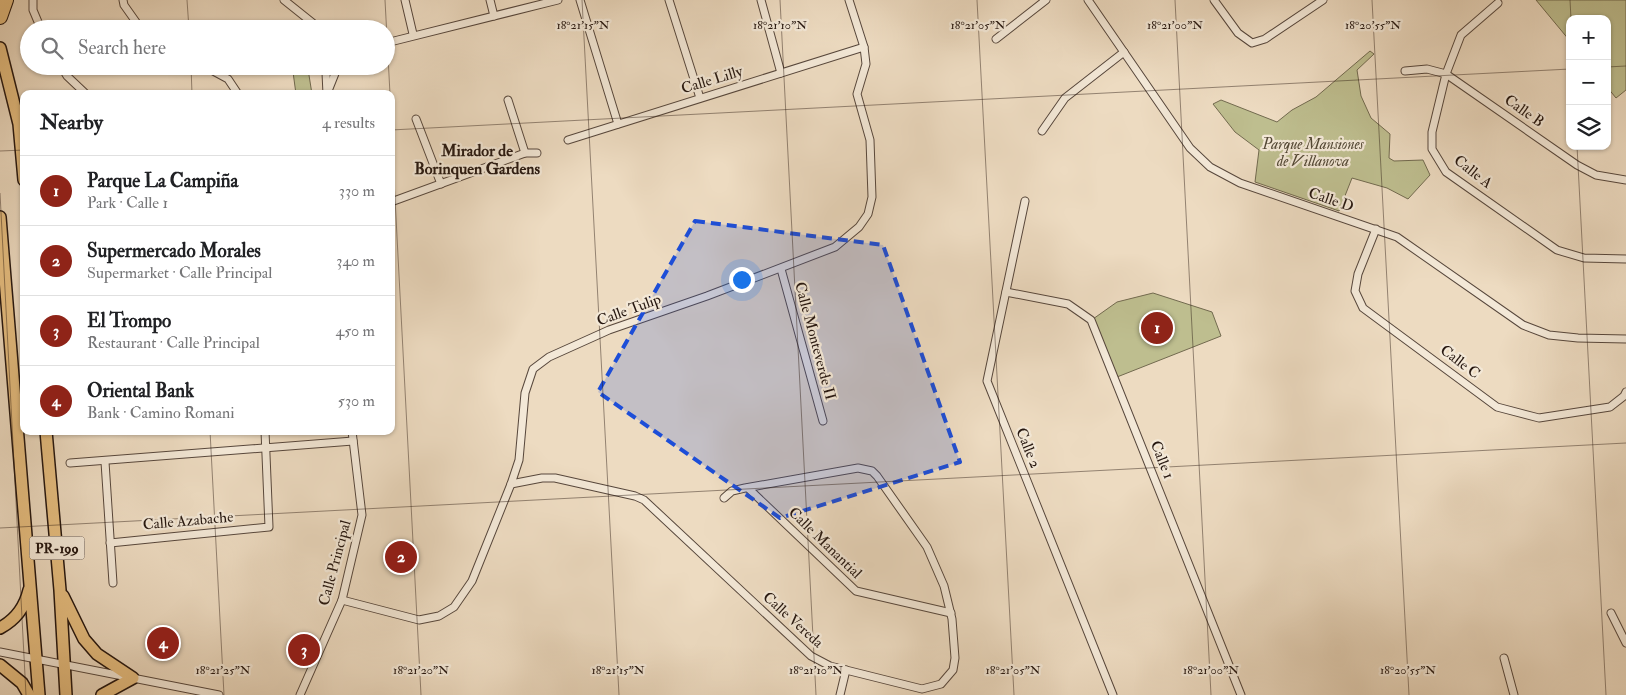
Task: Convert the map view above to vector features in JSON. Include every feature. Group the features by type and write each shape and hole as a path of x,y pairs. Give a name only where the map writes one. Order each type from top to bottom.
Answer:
{"highway":[{"path":"0,17 6,0"}],"main road":[{"path":"0,48 19,124 20,135"},
{"name":"PR-199","path":"0,217 39,695"},
{"name":"PR-199","path":"46,435 60,590 58,663 66,695"},
{"path":"0,628 9,624 18,615 29,592 30,581"},
{"path":"60,590 84,639 97,654 133,678 102,695"},
{"path":"0,665 22,683 29,695"}],"street":[{"path":"33,0 33,10 37,20"},
{"path":"123,0 124,5 135,20"},
{"path":"284,0 309,20"},
{"path":"405,0 414,34"},
{"path":"490,0 494,16"},
{"path":"395,39 558,0"},
{"path":"580,0 618,124"},
{"path":"669,0 700,98"},
{"path":"761,0 782,73"},
{"name":"Calle Tulip","path":"342,600 419,620 439,616 454,607 472,581 519,460 524,393 533,369 549,358 609,330 781,269 835,247 860,227 868,214 872,197 870,140 857,94 866,64 864,47 849,0"},
{"path":"996,39 1046,0"},
{"name":"Calle D","path":"1088,0 1190,148 1210,168 1240,183 1398,237 1523,325 1549,335 1626,339"},
{"path":"1214,0 1238,33 1252,43 1264,39 1323,0"},
{"name":"Calle A","path":"1498,3 1461,35 1446,74 1432,132 1432,149 1446,172 1557,250 1584,258 1626,259"},
{"name":"Calle Lilly","path":"568,140 864,47"},
{"path":"1042,131 1065,98 1124,52"},
{"name":"Calle B","path":"1405,70 1427,69 1446,74 1577,165 1596,175 1626,180"},
{"path":"66,75 82,90"},
{"path":"221,75 228,79 235,90"},
{"path":"326,75 328,90"},
{"path":"329,90 335,75"},
{"path":"508,100 525,153"},
{"path":"416,120 441,184"},
{"path":"395,201 525,153 537,152"},
{"name":"Calle 2","path":"1025,201 987,382 1113,695"},
{"name":"Calle C","path":"1376,229 1358,274 1355,291 1363,308 1497,407 1539,418 1610,407 1624,396 1626,392"},
{"name":"Calle Monteverde II","path":"781,269 823,422"},
{"name":"Calle 1","path":"1006,292 1068,304 1091,320 1241,695"},
{"path":"265,435 266,449"},
{"name":"Calle Principal","path":"300,695 342,600 362,515 352,435"},
{"path":"70,463 104,462 353,441"},
{"name":"Calle Azabache","path":"110,543 268,527 266,449"},
{"path":"104,462 113,583"},
{"name":"Calle Vereda","path":"511,484 542,478 555,478 644,500 811,656 830,666 922,689 941,684 953,670 955,658 950,613 944,586 927,547 872,471 858,468 748,488 732,491 724,498"},
{"name":"Calle Manantial","path":"748,488 856,591 950,613"},
{"path":"1610,613 1626,643"},
{"path":"0,652 219,695"},
{"path":"1504,658 1514,695"},
{"path":"840,695 846,670"}],"highlighted area":[{"path":"695,221 883,245 960,462 780,518 598,392"}],"green space":[{"path":"1536,0 1626,0 1626,90 1616,98 1611,92 1611,15 1566,15 1566,36"},
{"name":"Parque Mansiones de Villanova","path":"1370,51 1374,54 1357,70 1361,96 1371,118 1390,134 1389,158 1394,161 1423,160 1430,175 1408,199 1387,188 1352,178 1339,211 1255,182 1259,150 1235,132 1213,104 1221,100 1277,122 1292,110 1316,97"},
{"path":"293,75 309,75 311,90 295,90"},
{"path":"1153,293 1212,312 1221,336 1117,377 1093,319 1117,302"}],"place":[{"name":"Parque La Campiña","path":"1157,328"},
{"name":"Supermercado Morales","path":"401,557"},
{"name":"Oriental Bank","path":"163,643"},
{"name":"El Trompo","path":"304,650"}],"district":[{"name":"Mirador de Borinquen Gardens","path":"477,160"}]}
